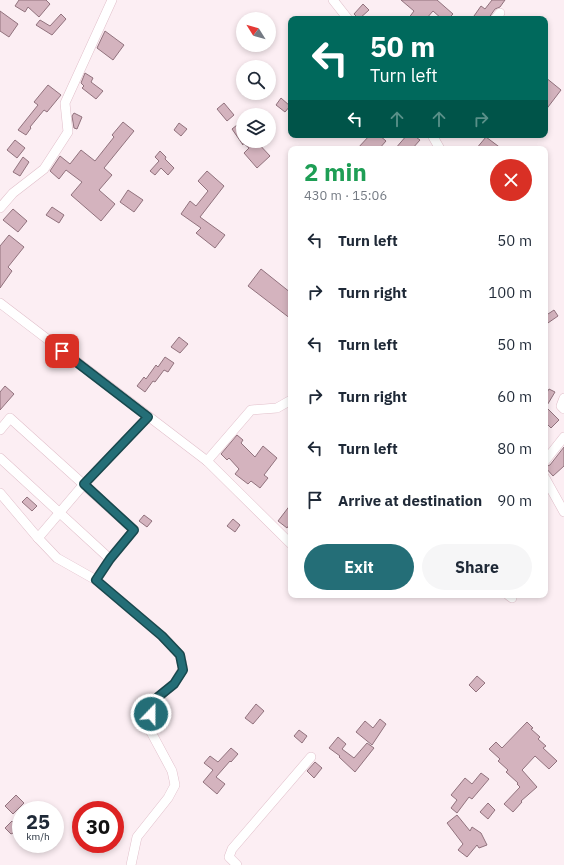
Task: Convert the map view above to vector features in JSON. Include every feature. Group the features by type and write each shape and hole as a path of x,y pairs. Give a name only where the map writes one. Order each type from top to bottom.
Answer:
{"street":[{"path":"0,208 13,193 44,169 68,132 65,102 112,0"},
{"path":"333,0 346,16"},
{"path":"0,303 207,461 288,541"},
{"path":"564,398 561,406 564,409"},
{"path":"207,461 251,410 277,408 288,402"},
{"path":"38,538 84,484 148,417"},
{"path":"0,430 10,418 134,530 110,559 96,580"},
{"path":"548,457 564,437"},
{"path":"0,458 110,559"},
{"path":"548,483 564,512"},
{"path":"0,492 38,538 57,558 96,580 162,636 180,655 183,670 174,684 153,701 151,714 151,732 172,771 175,785 168,798 137,837 131,865"},
{"path":"237,865 229,857 232,850 311,757"}],"building":[{"path":"19,0 46,0 50,4 39,17 28,7 25,12 15,6"},
{"path":"401,0 437,0 453,14 451,16 439,16 433,11 429,16 410,16 414,11"},
{"path":"492,0 505,0 490,16 474,16 481,6 485,9"},
{"path":"363,4 369,10 362,16 356,16 354,14"},
{"path":"0,11 18,24 9,37 0,31"},
{"path":"61,14 66,19 52,35 36,25 40,20 50,26"},
{"path":"105,31 124,45 113,60 97,48"},
{"path":"85,73 93,78 91,82 103,91 96,99 82,88 84,86 81,83"},
{"path":"548,79 561,90 548,107"},
{"path":"48,85 61,95 47,112 44,110 30,127 31,128 26,135 18,130 38,105 34,102"},
{"path":"281,98 288,104 288,108 285,112 276,105"},
{"path":"224,103 234,115 227,121 217,109"},
{"path":"74,113 82,117 77,129 74,128 72,116"},
{"path":"123,122 134,131 104,168 112,175 99,190 115,204 101,221 71,195 82,182 66,170 59,179 50,171 60,156 70,164 81,150 95,161 114,137 112,135"},
{"path":"179,123 187,129 181,136 174,130"},
{"path":"236,126 236,135 232,129"},
{"path":"367,138 382,138 386,141 382,146 360,146"},
{"path":"404,138 417,138 420,140 415,146 398,146"},
{"path":"485,138 487,138 498,146 478,146"},
{"path":"15,140 25,148 17,158 7,150"},
{"path":"249,148 263,148 270,156 257,168 244,153"},
{"path":"160,151 166,157 165,159 174,168 168,175 161,168 155,175 150,171 159,161 155,157"},
{"path":"23,157 29,162 20,176 13,172"},
{"path":"207,171 224,186 200,217 225,235 215,248 196,233 201,228 181,214 190,201 196,206 208,191 198,181"},
{"path":"128,190 143,200 134,212 120,202"},
{"path":"52,207 64,215 59,223 46,215"},
{"path":"13,209 27,221 18,232 3,220"},
{"path":"9,235 24,247 8,267 12,271 0,288 0,246"},
{"path":"261,269 288,291 288,317 248,286"},
{"path":"554,310 558,316 548,323 548,314"},
{"path":"179,337 188,344 180,353 171,347"},
{"path":"165,357 174,363 168,372 164,370 145,392 137,386 144,377 146,379 156,365 158,367"},
{"path":"5,386 14,394 0,410 0,392"},
{"path":"549,389 555,392 548,404"},
{"path":"548,409 559,420 551,428 548,425"},
{"path":"237,435 243,440 241,443 255,457 263,446 277,458 264,475 268,478 260,488 251,481 248,484 235,474 239,469 229,458 227,460 221,454"},
{"path":"564,447 564,466 553,476 548,470 548,466"},
{"path":"27,497 37,506 32,511 22,502"},
{"path":"288,508 287,528 278,521"},
{"path":"144,515 152,521 147,527 139,521"},
{"path":"233,519 240,525 235,532 227,526"},
{"path":"477,676 485,683 476,692 469,685"},
{"path":"256,704 264,711 253,724 245,718"},
{"path":"380,719 386,724 372,745 356,732 365,721 373,728"},
{"path":"527,722 533,728 531,729 540,737 538,739 546,746 543,748 557,761 549,769 535,756 522,770 537,787 521,801 522,802 513,812 504,804 520,787 517,784 518,783 506,772 508,770 498,761 500,759 489,749 496,742 502,748"},
{"path":"299,730 307,736 302,743 294,736"},
{"path":"338,737 346,744 342,749 354,758 367,743 374,748 355,772 339,757 340,756 329,748"},
{"path":"231,748 238,754 216,777 225,784 217,794 203,782 213,770 204,763 210,756 218,762"},
{"path":"315,762 322,768 314,778 307,771"},
{"path":"481,773 489,779 472,799 469,797 457,813 451,808 457,800 451,795 465,778 472,784"},
{"path":"16,795 22,801 12,801 12,813 5,806"},
{"path":"488,803 495,810 488,819 480,812"},
{"path":"457,815 470,831 472,827 481,833 487,845 479,848 477,845 467,857 458,850 463,844 447,823"},
{"path":"12,821 12,834 5,828"}],"route":[{"path":"62,351 148,417 84,484 134,530 110,559 96,580 162,636 180,655 183,670 174,684 153,701 151,714"}]}
